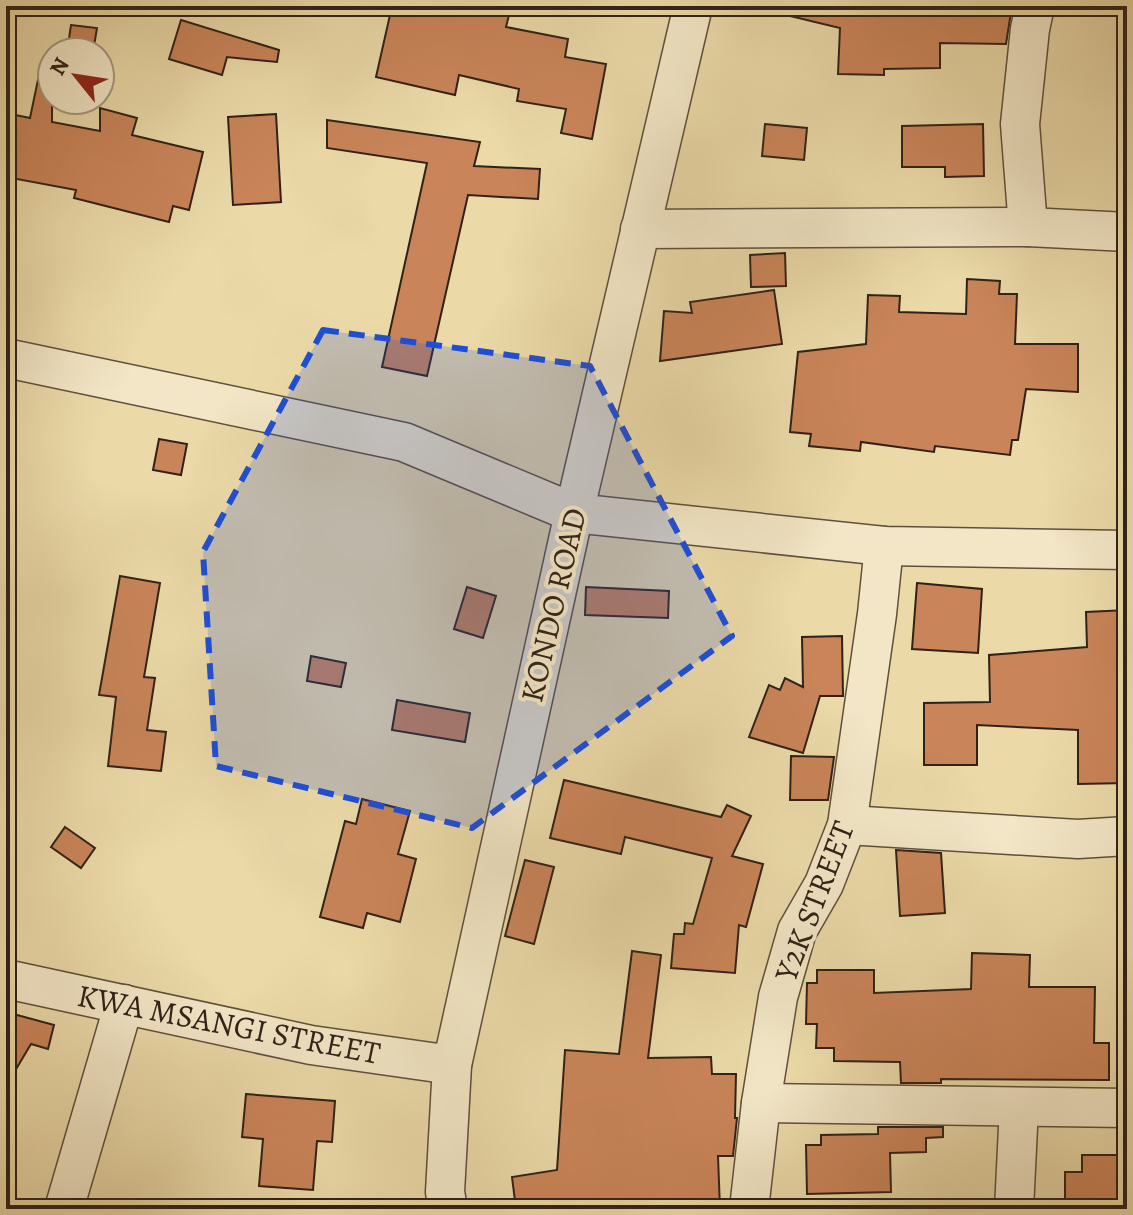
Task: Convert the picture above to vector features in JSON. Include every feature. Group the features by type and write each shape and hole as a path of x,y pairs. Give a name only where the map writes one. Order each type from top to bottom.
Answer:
{"street":[{"name":"KONDO ROAD","path":"448,1209 445,1192 452,1065 574,513 693,6"},
{"path":"1028,227 1020,124 1035,6"},
{"path":"640,229 1028,227 1127,232"},
{"path":"6,358 404,442 574,513 884,546 1127,550"},
{"name":"Y2K STREET","path":"749,1209 761,1103 778,997 797,931 824,884 847,825 884,546"},
{"path":"847,825 1078,839 1127,836"},
{"name":"KWA MSANGI STREET","path":"6,979 311,1045 452,1065"},
{"path":"64,1209 124,1004"},
{"path":"761,1103 1127,1108"},
{"path":"1014,1209 1019,1107"}],"highlighted area":[{"path":"323,330 590,366 732,636 472,828 216,766 203,552"}],"building":[{"path":"392,6 489,6 510,11 506,27 568,39 565,57 606,64 592,139 561,133 566,109 517,101 519,89 459,75 455,95 376,77"},
{"path":"791,6 1012,6 1006,44 940,43 940,68 884,69 884,75 838,74 840,28 790,16"},
{"path":"181,20 279,50 277,62 227,57 222,75 169,59"},
{"path":"71,25 97,28 96,36 69,36"},
{"path":"36,89 36,116 52,116 52,122 100,131 100,116 116,116 116,112 137,118 132,135 203,152 189,210 173,206 169,222 74,198 76,190 6,177 6,113 30,118"},
{"path":"276,114 281,202 233,205 228,117"},
{"path":"327,120 480,142 474,166 540,169 538,199 468,195 427,376 382,367 427,163 327,148"},
{"path":"765,124 807,128 804,160 762,156"},
{"path":"983,124 984,176 945,177 945,167 902,167 902,126"},
{"path":"785,253 786,286 751,287 750,255"},
{"path":"967,279 1000,281 999,294 1017,294 1015,344 1078,344 1078,392 1026,389 1018,440 1012,440 1010,455 935,446 934,452 861,442 860,451 809,446 811,434 790,432 798,352 866,344 868,295 900,296 899,312 966,314"},
{"path":"774,290 782,344 660,361 664,311 692,313 690,302"},
{"path":"159,439 187,444 181,475 153,470"},
{"path":"120,576 160,583 144,677 155,678 147,730 166,732 161,771 108,766 116,697 99,695"},
{"path":"917,583 982,589 978,653 912,649"},
{"path":"467,587 496,596 483,638 454,629"},
{"path":"586,587 669,591 668,618 585,615"},
{"path":"1127,610 1127,681 1119,682 1119,742 1127,742 1127,783 1078,784 1078,730 977,725 977,765 924,765 924,703 990,702 989,655 1087,647 1086,612"},
{"path":"842,636 843,696 820,696 803,753 749,737 769,685 780,690 785,678 803,687 802,637"},
{"path":"311,656 346,663 341,687 307,681"},
{"path":"397,700 470,713 465,742 392,730"},
{"path":"791,756 834,757 828,800 790,800"},
{"path":"564,780 721,817 727,805 751,816 732,856 763,864 746,927 739,925 735,973 671,968 674,934 684,934 685,923 693,924 712,858 625,837 621,854 550,838"},
{"path":"362,799 410,811 398,854 416,859 400,922 367,913 363,928 320,917 345,821 356,824"},
{"path":"65,827 95,848 81,868 51,847"},
{"path":"896,850 941,853 945,913 900,916"},
{"path":"525,860 554,867 534,944 505,936"},
{"path":"632,951 661,955 648,1058 711,1057 712,1074 736,1074 737,1118 733,1156 718,1156 720,1209 516,1209 512,1177 557,1170 565,1050 619,1054"},
{"path":"972,953 1030,955 1029,987 1095,987 1094,1043 1109,1043 1109,1080 941,1079 941,1083 901,1083 900,1062 834,1061 834,1048 816,1048 817,1024 806,1024 807,983 817,983 817,970 874,970 874,993 971,989"},
{"path":"6,1012 54,1025 48,1049 31,1044 6,1086"},
{"path":"246,1094 335,1101 332,1142 317,1141 313,1190 259,1186 263,1139 242,1137"},
{"path":"878,1127 943,1127 943,1137 926,1138 926,1152 890,1153 891,1192 807,1194 806,1145 821,1145 821,1135 878,1134"},
{"path":"1082,1155 1127,1155 1127,1203 1065,1203 1065,1172 1082,1172"}]}
